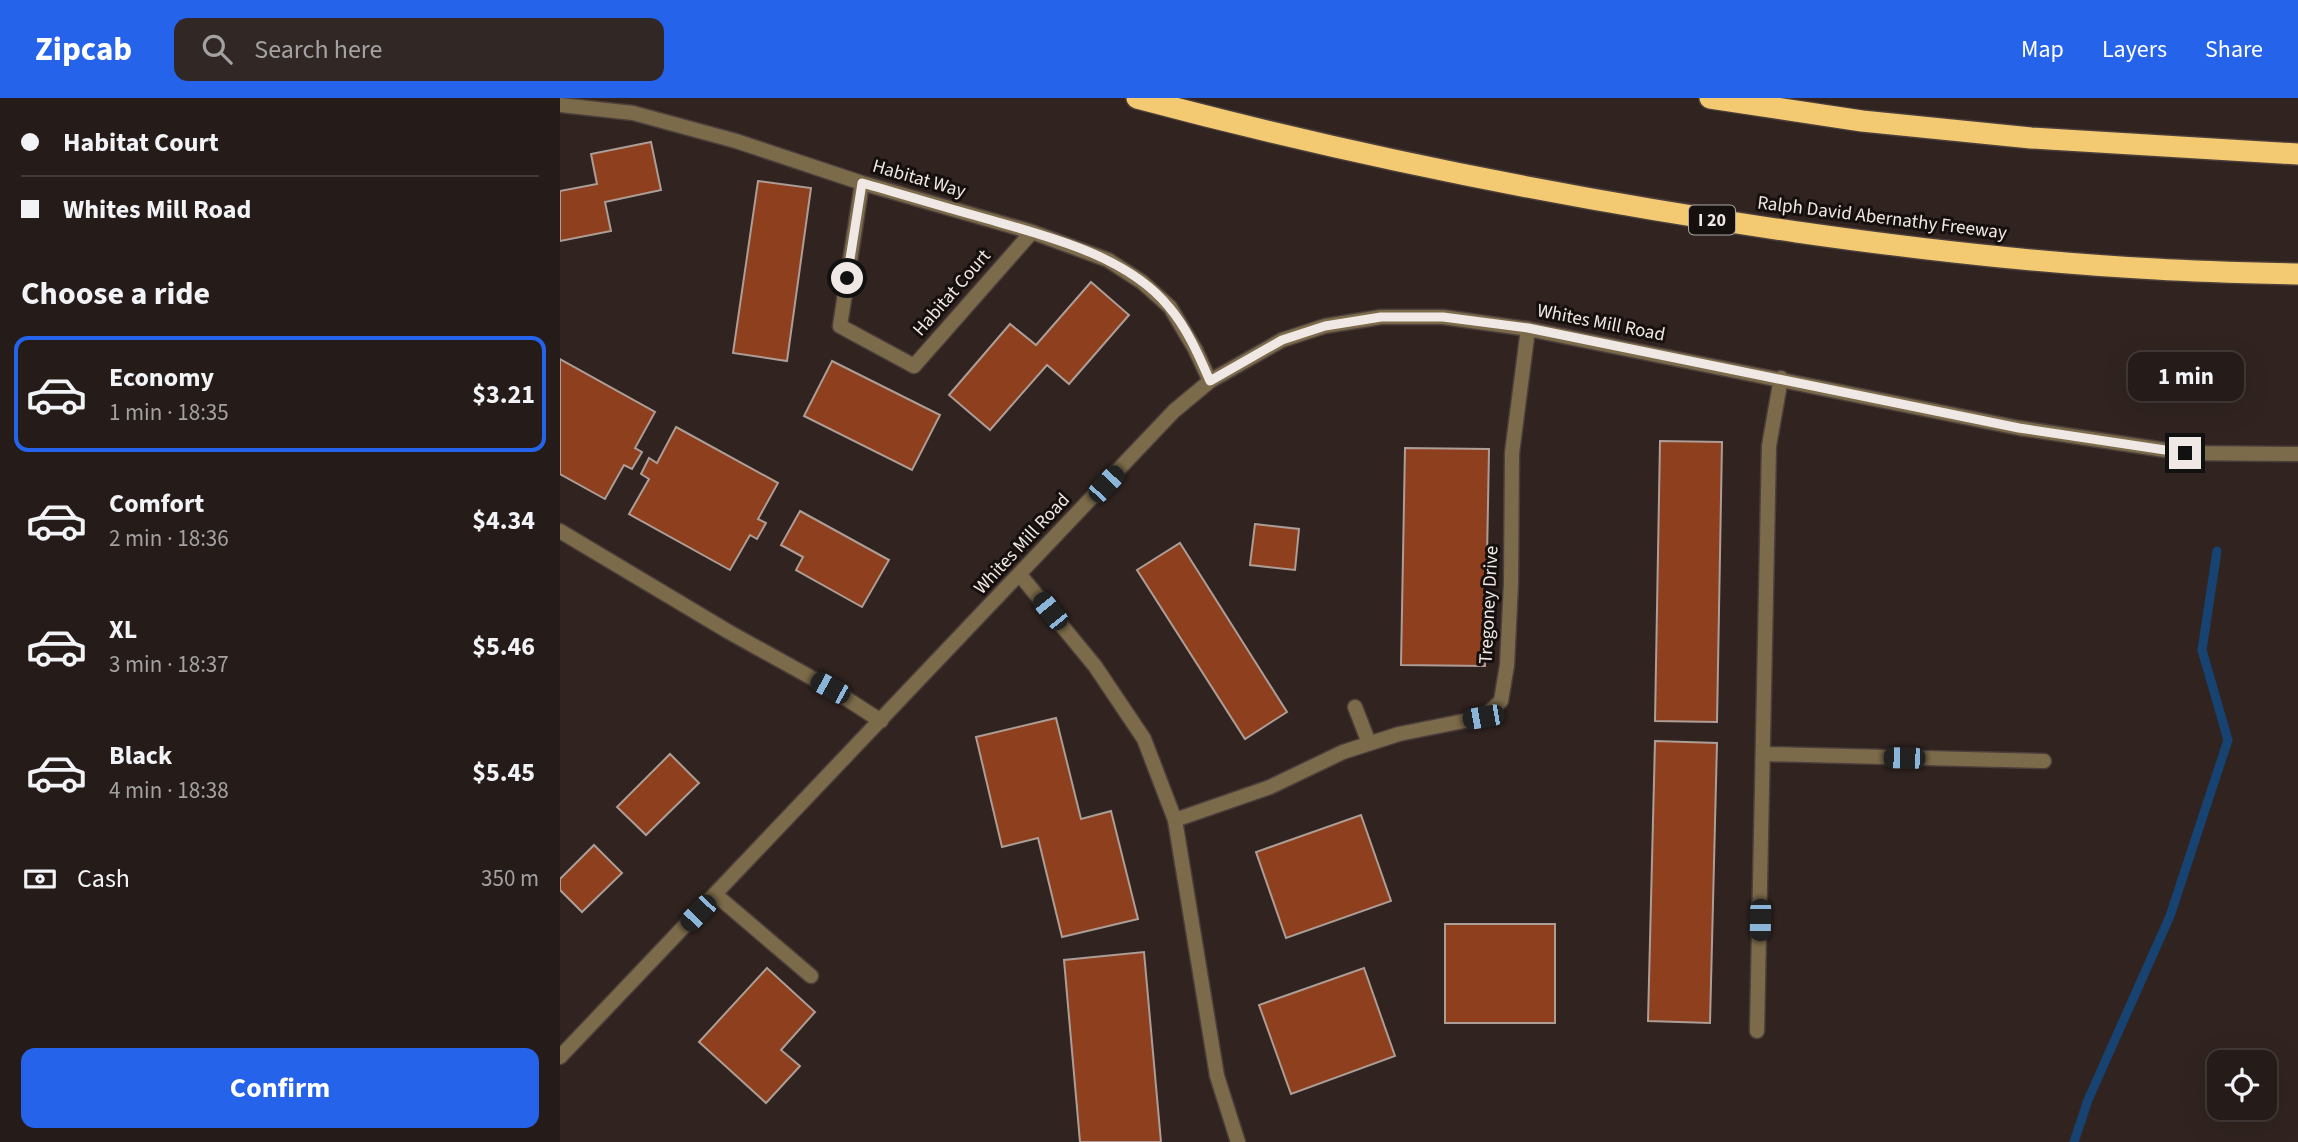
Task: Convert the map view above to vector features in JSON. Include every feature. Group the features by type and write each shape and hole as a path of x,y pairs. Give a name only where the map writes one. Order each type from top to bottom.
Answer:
{"highway":[{"name":"Ralph David Abernathy Freeway","path":"1137,98 1243,126 1462,174 1682,215 2004,257 2155,269 2298,274"},
{"path":"1710,98 1862,121 2018,136 2298,154"}],"street":[{"name":"Habitat Way","path":"560,105 633,113 736,141 862,183 1032,232 1108,260 1142,282 1170,307 1210,381"},
{"name":"Habitat Court","path":"862,183 840,326 914,366 1032,232"},
{"name":"Whites Mill Road","path":"560,1057 1174,411 1210,381 1282,340 1336,324 1381,317 1443,317 1528,328 2019,428 2185,453 2298,454"},
{"name":"Tregoney Drive","path":"1175,820 1270,787 1343,752 1369,743 1399,734 1483,717 1501,701 1507,665 1511,583 1512,453 1528,328"},
{"path":"1757,1031 1769,446 1781,378"},
{"path":"560,531 881,720"},
{"path":"1020,575 1095,666 1144,739 1175,820 1217,1076 1238,1142"},
{"path":"1355,707 1369,743"},
{"path":"1764,754 2044,761"},
{"path":"716,895 811,976"}],"building":[{"path":"651,142 661,190 605,202 611,231 560,241 560,191 597,184 591,154"},
{"path":"758,181 811,188 787,361 733,353"},
{"path":"1091,282 1129,315 1069,384 1047,365 990,430 949,395 1010,324 1036,345"},
{"path":"560,359 655,412 635,448 642,452 632,469 624,465 605,499 560,474"},
{"path":"832,361 940,415 912,470 804,416"},
{"path":"676,427 778,483 758,519 766,523 757,539 750,535 730,570 629,514 649,479 641,474 649,458 657,463"},
{"path":"1660,441 1722,442 1717,722 1655,721"},
{"path":"1405,448 1489,449 1485,666 1401,665"},
{"path":"800,511 889,560 862,607 796,570 803,557 781,545"},
{"path":"1255,524 1299,529 1295,570 1250,565"},
{"path":"1180,543 1287,712 1245,739 1137,570"},
{"path":"1056,718 1081,819 1111,811 1138,919 1062,937 1038,838 1002,847 976,737"},
{"path":"1655,741 1717,743 1710,1023 1648,1021"},
{"path":"670,754 699,783 646,835 617,807"},
{"path":"1361,815 1391,901 1286,938 1256,852"},
{"path":"594,845 622,873 582,912 560,890 560,879"},
{"path":"1445,924 1555,924 1555,1023 1445,1023"},
{"path":"1144,952 1161,1142 1080,1142 1064,960"},
{"path":"767,968 815,1012 781,1050 800,1066 766,1103 699,1042"},
{"path":"1364,968 1395,1056 1291,1094 1259,1005"}],"waterway":[{"path":"2074,1142 2088,1100 2170,916 2228,740 2202,650 2217,551"}],"route":[{"path":"847,278 862,183 1032,232 1108,260 1142,282 1170,307 1210,381 1282,340 1325,326 1381,317 1443,317 1528,328 2019,428 2185,453"}]}
